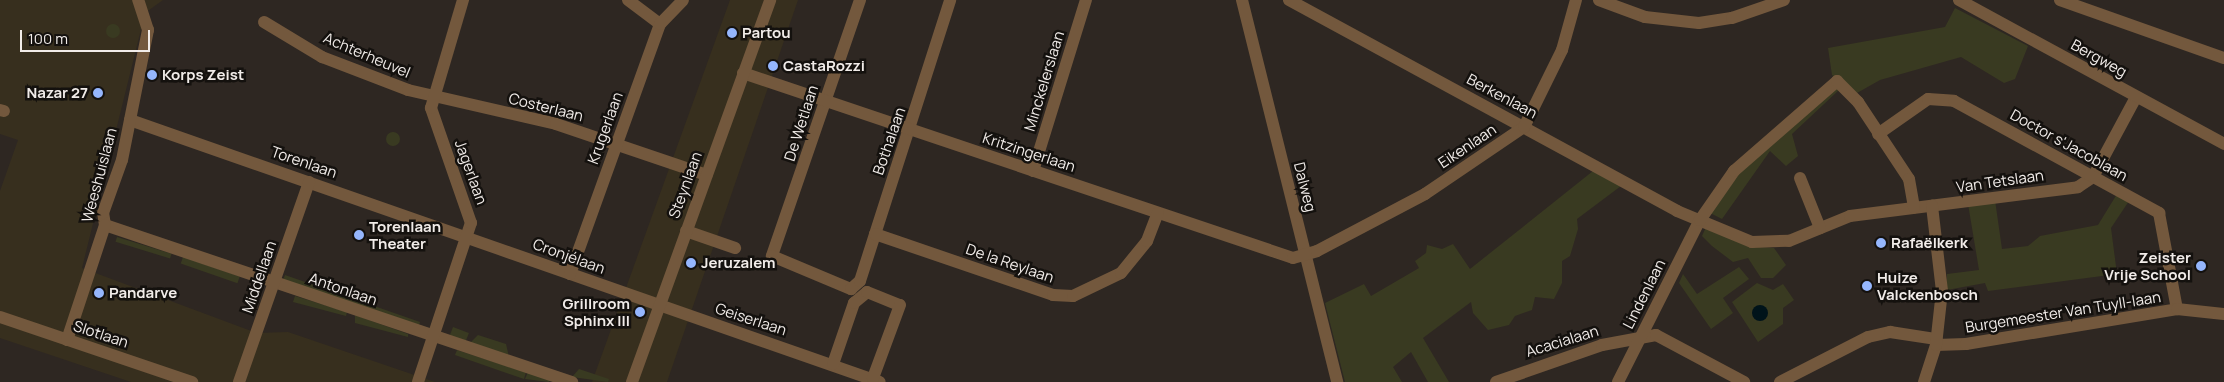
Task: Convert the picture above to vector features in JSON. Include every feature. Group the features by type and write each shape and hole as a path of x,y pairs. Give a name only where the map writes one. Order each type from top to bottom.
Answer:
{"street":[{"name":"Weeshuislaan","path":"67,340 105,225 103,214 122,160 148,30 147,16 138,0"},
{"name":"Jagerlaan","path":"418,382 467,236 468,210 431,108 462,0"},
{"path":"628,0 660,24"},
{"name":"Krugerlaan","path":"570,274 660,24 683,0"},
{"name":"Steynlaan","path":"632,382 770,0"},
{"name":"De Wetlaan","path":"851,288 772,256 860,0"},
{"name":"Bothalaan","path":"851,288 860,281 910,130 950,0"},
{"name":"Minckelerslaan","path":"1033,171 1086,0"},
{"name":"Dalweg","path":"1242,0 1337,382"},
{"name":"Berkenlaan","path":"1289,0 1700,220"},
{"name":"Eikenlaan","path":"1306,256 1425,194 1524,127 1562,50 1576,0"},
{"path":"1598,0 1646,16 1699,23 1732,18 1784,0"},
{"name":"Bergweg","path":"1958,0 2224,144"},
{"path":"2060,0 2224,58"},
{"name":"Achterheuvel","path":"264,22 322,57 433,98"},
{"name":"Kritzingerlaan","path":"743,73 1293,258 1306,256"},
{"name":"Lindenlaan","path":"1618,382 1700,220 1734,171 1837,81 1878,134"},
{"path":"2093,177 2136,97"},
{"name":"Costerlaan","path":"433,98 556,124 706,175"},
{"name":"Doctor s'Jacoblaan","path":"1878,134 1928,99 1939,98 1954,102 2093,177 2164,220 2177,309"},
{"name":"Torenlaan","path":"130,120 467,236"},
{"path":"1878,134 1909,180 1914,208"},
{"name":"Van Tetslaan","path":"1700,220 1752,242 1789,242 1850,216 2078,188 2093,177"},
{"path":"1800,178 1820,228"},
{"name":"Middellaan","path":"239,382 309,182"},
{"path":"1924,382 1936,342 1942,291 1932,206"},
{"name":"De la Reylaan","path":"875,234 1053,295 1073,296 1107,282 1127,267 1147,241 1158,213"},
{"name":"Antonlaan","path":"105,225 572,382"},
{"path":"686,231 735,248"},
{"name":"Cronjélaan","path":"467,236 659,306"},
{"name":"Geiserlaan","path":"659,306 877,380 900,306 867,292 854,303 834,364"},
{"name":"Burgemeester Van Tuyll-laan","path":"1780,382 1868,337 1890,332 1936,342 1966,344 2177,309 2224,314"},
{"name":"Slotlaan","path":"0,318 192,382"},
{"path":"1641,336 1656,335 1744,382"},
{"name":"Acacialaan","path":"1496,382 1543,362 1641,336"}],"shaded area":[{"path":"0,0 163,0 145,13 82,268 257,333 288,332 435,382 131,382 0,338 0,191 18,140 0,134"},
{"path":"730,0 798,0 667,382 592,382"},
{"path":"1760,305 1768,313 1760,321 1752,313"}],"green space":[{"path":"1955,8 2028,46 2015,79 2004,83 1961,57 1880,80 1857,93 1832,75 1828,48 1945,27"},
{"path":"110,24 116,24 120,31 116,38 110,38 106,34 106,28"},
{"path":"1835,88 1839,90 1792,134 1798,156 1786,166 1770,151 1722,219 1710,213 1743,169"},
{"path":"390,132 396,132 400,139 396,146 390,146 386,142 386,136"},
{"path":"1593,171 1621,186 1577,219 1578,229 1570,256 1562,261 1562,283 1554,299 1535,297 1532,310 1515,316 1509,325 1488,330 1473,313 1471,302 1423,338 1449,382 1428,382 1411,352 1393,367 1402,382 1345,382 1325,303 1364,284 1371,296 1419,268 1415,261 1426,253 1427,245 1442,249 1453,244 1470,269"},
{"path":"2117,194 2129,201 2111,228 2117,274 1988,291 1985,283 1947,290 1947,274 1979,270 1968,204 1995,200 2002,249 2028,246 2040,236 2098,225"},
{"path":"1706,227 1759,247 1774,248 1786,265 1773,278 1761,278 1748,258 1733,262 1712,246 1702,236"},
{"path":"117,237 172,254 170,258 116,242"},
{"path":"183,257 240,277 237,283 181,264"},
{"path":"1739,267 1749,279 1723,298 1733,313 1711,329 1679,283 1683,274 1697,294"},
{"path":"285,275 420,322 419,325 283,280"},
{"path":"1757,283 1773,290 1783,284 1794,300 1783,308 1783,324 1758,342 1732,302"},
{"path":"295,296 347,312 346,316 293,302"},
{"path":"355,315 408,334 408,337 355,323"},
{"path":"453,327 469,333 466,341 450,335"},
{"path":"478,335 506,344 509,357 470,343"},
{"path":"457,350 526,372 524,379 455,355"},
{"path":"579,369 609,379 608,382 572,377"},
{"path":"528,372 550,380 549,382 525,379"}],"place":[{"name":"Partou","path":"732,33"},
{"name":"CastaRozzi","path":"773,66"},
{"name":"Korps Zeist","path":"152,75"},
{"name":"Nazar 27","path":"98,93"},
{"name":"Torenlaan Theater","path":"359,235"},
{"name":"Rafaëlkerk","path":"1881,243"},
{"name":"Jeruzalem","path":"691,263"},
{"name":"Zeister Vrije School","path":"2201,266"},
{"name":"Huize Valckenbosch","path":"1867,286"},
{"name":"Pandarve","path":"99,293"},
{"name":"Grillroom Sphinx III","path":"640,312"}]}
